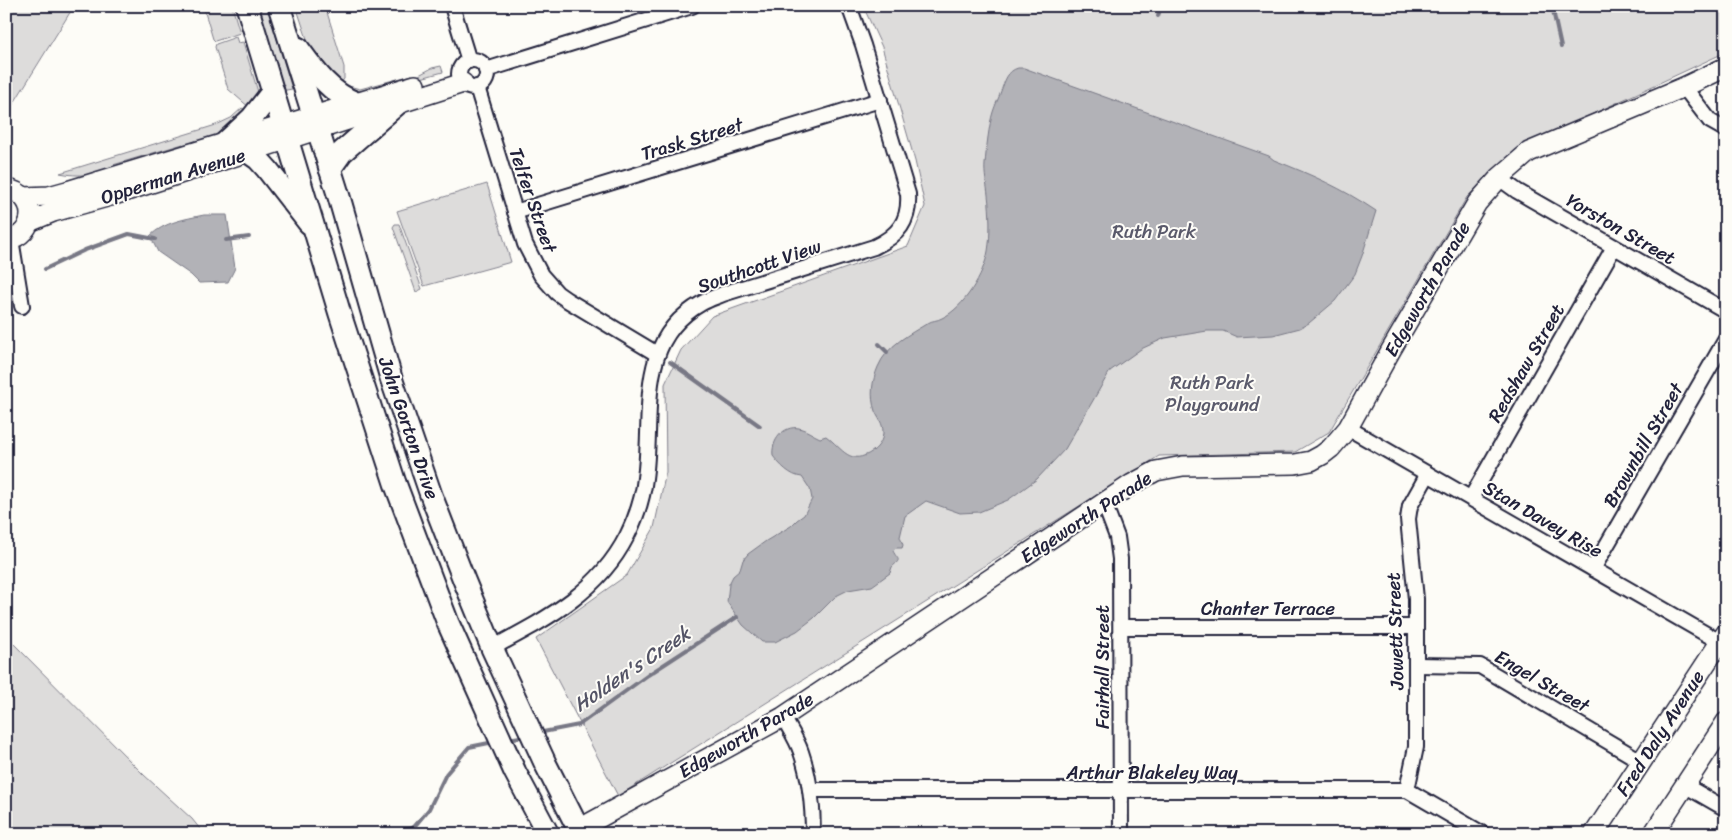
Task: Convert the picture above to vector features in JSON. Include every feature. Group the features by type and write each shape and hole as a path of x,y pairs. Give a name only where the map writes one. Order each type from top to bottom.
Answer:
{"main road":[{"name":"John Gorton Drive","path":"247,6 340,314 395,483 448,623 515,772 548,834"},
{"name":"John Gorton Drive","path":"283,15 391,378 431,495 492,648 546,765 580,832"},
{"path":"283,15 317,74 343,98 356,103"},
{"path":"225,143 252,118 273,91"},
{"path":"330,169 342,152 397,104"},
{"path":"248,152 267,168 316,231"}],"street":[{"name":"Telfer Street","path":"452,6 467,76 534,265 557,293 657,354"},
{"path":"486,70 692,6"},
{"name":"Southcott View","path":"492,648 578,597 601,575 627,536 639,506 645,479 650,380 657,354 675,324 702,303 723,294 874,247 888,241 899,230 906,217 908,194 863,45 849,6"},
{"path":"315,123 356,103 467,76 481,86 486,79 486,70 478,61 467,76 397,104 315,123"},
{"name":"Edgeworth Parade","path":"580,832 783,717 1148,475 1170,467 1211,465 1278,466 1311,461 1331,448 1348,428 1477,203 1499,178 1529,152 1684,87 1726,67"},
{"path":"1684,87 1710,121 1726,130"},
{"name":"Trask Street","path":"515,212 880,100"},
{"name":"Opperman Avenue","path":"11,190 50,196 225,143 286,132 315,123"},
{"name":"Opperman Avenue","path":"9,240 19,236 26,230 30,222 53,212 114,195 248,152 286,132"},
{"name":"Yorston Street","path":"1499,178 1517,191 1726,311"},
{"path":"11,190 28,204 30,222"},
{"path":"9,240 22,306"},
{"name":"Redshaw Street","path":"1470,498 1614,247"},
{"name":"Brownbill Street","path":"1593,569 1726,339"},
{"name":"Stan Davey Rise","path":"1348,428 1593,569 1723,637"},
{"name":"Jowett Street","path":"1407,790 1416,747 1416,599 1408,519 1410,506 1428,474"},
{"name":"Fairhall Street","path":"1104,503 1120,550 1121,834"},
{"name":"Chanter Terrace","path":"1121,627 1416,627"},
{"name":"Fred Daly Avenue","path":"1594,834 1723,637"},
{"name":"Engel Street","path":"1416,665 1480,666 1641,761"},
{"path":"783,717 801,751 810,790 813,834"},
{"path":"1653,834 1726,722"},
{"path":"1684,785 1726,809"},
{"name":"Arthur Blakeley Way","path":"810,790 1407,790"},
{"path":"1407,790 1483,834"}],"green space":[{"path":"6,6 74,6 9,111 6,97"},
{"path":"203,6 232,6 240,33 215,41"},
{"path":"255,6 267,6 292,89 281,91"},
{"path":"296,6 325,6 344,67 344,79 339,85 309,45"},
{"name":"Ruth Park","path":"863,6 1726,6 1726,52 1515,150 1467,197 1329,432 1295,452 1159,456 618,796 536,639 627,575 654,528 666,472 665,384 681,350 712,316 908,246 925,206 915,161 882,47"},
{"path":"236,37 238,43 243,42 258,92 258,96 250,108 228,89 215,47 216,44"},
{"path":"441,66 443,72 406,82 432,68"},
{"path":"412,75 392,85 359,93 341,87 345,85 360,89"},
{"path":"242,108 247,111 212,139 184,148 183,144 113,165 114,169 101,173 81,175 60,173 216,125 231,118"},
{"path":"487,184 511,262 424,286 397,211"},
{"path":"395,224 399,224 422,289 416,292 393,227"},
{"path":"6,636 144,775 192,819 204,834 6,834"}],"shaded area":[{"path":"1024,68 1269,156 1351,195 1376,211 1355,274 1335,301 1309,323 1300,328 1273,335 1237,337 1223,331 1207,331 1165,338 1141,349 1110,371 1065,449 1037,479 1008,500 979,512 960,513 926,501 905,516 900,537 903,545 902,548 896,548 893,551 898,561 892,567 890,573 872,586 848,590 836,596 814,618 797,631 775,642 762,642 743,625 727,602 729,584 733,576 740,570 743,560 748,554 791,526 804,515 812,499 810,489 802,477 789,472 773,456 776,440 779,435 788,429 799,428 820,438 826,436 842,451 853,457 865,455 879,445 883,429 873,405 872,389 876,372 882,359 893,346 907,336 930,322 942,318 958,307 972,289 986,260 990,237 990,223 985,168 990,124 1005,80 1011,71"},
{"path":"204,215 227,215 235,268 228,282 199,283 191,275 158,252 150,236 168,224"}],"waterway":[{"name":"Holden's Creek","path":"1158,16 1161,6"},
{"path":"1552,6 1561,47"},
{"path":"45,269 85,250 129,234 155,239"},
{"path":"226,240 249,237"},
{"path":"879,344 887,352"},
{"path":"670,362 760,426"},
{"name":"Holden's Creek","path":"538,733 579,725 648,675 737,617"},
{"name":"Holden's Creek","path":"508,739 526,736"},
{"name":"Holden's Creek","path":"404,834 414,827 429,809 446,774 469,747 494,742"}],"park label":[{"name":"Ruth Park Playground","path":"1212,393"}]}
